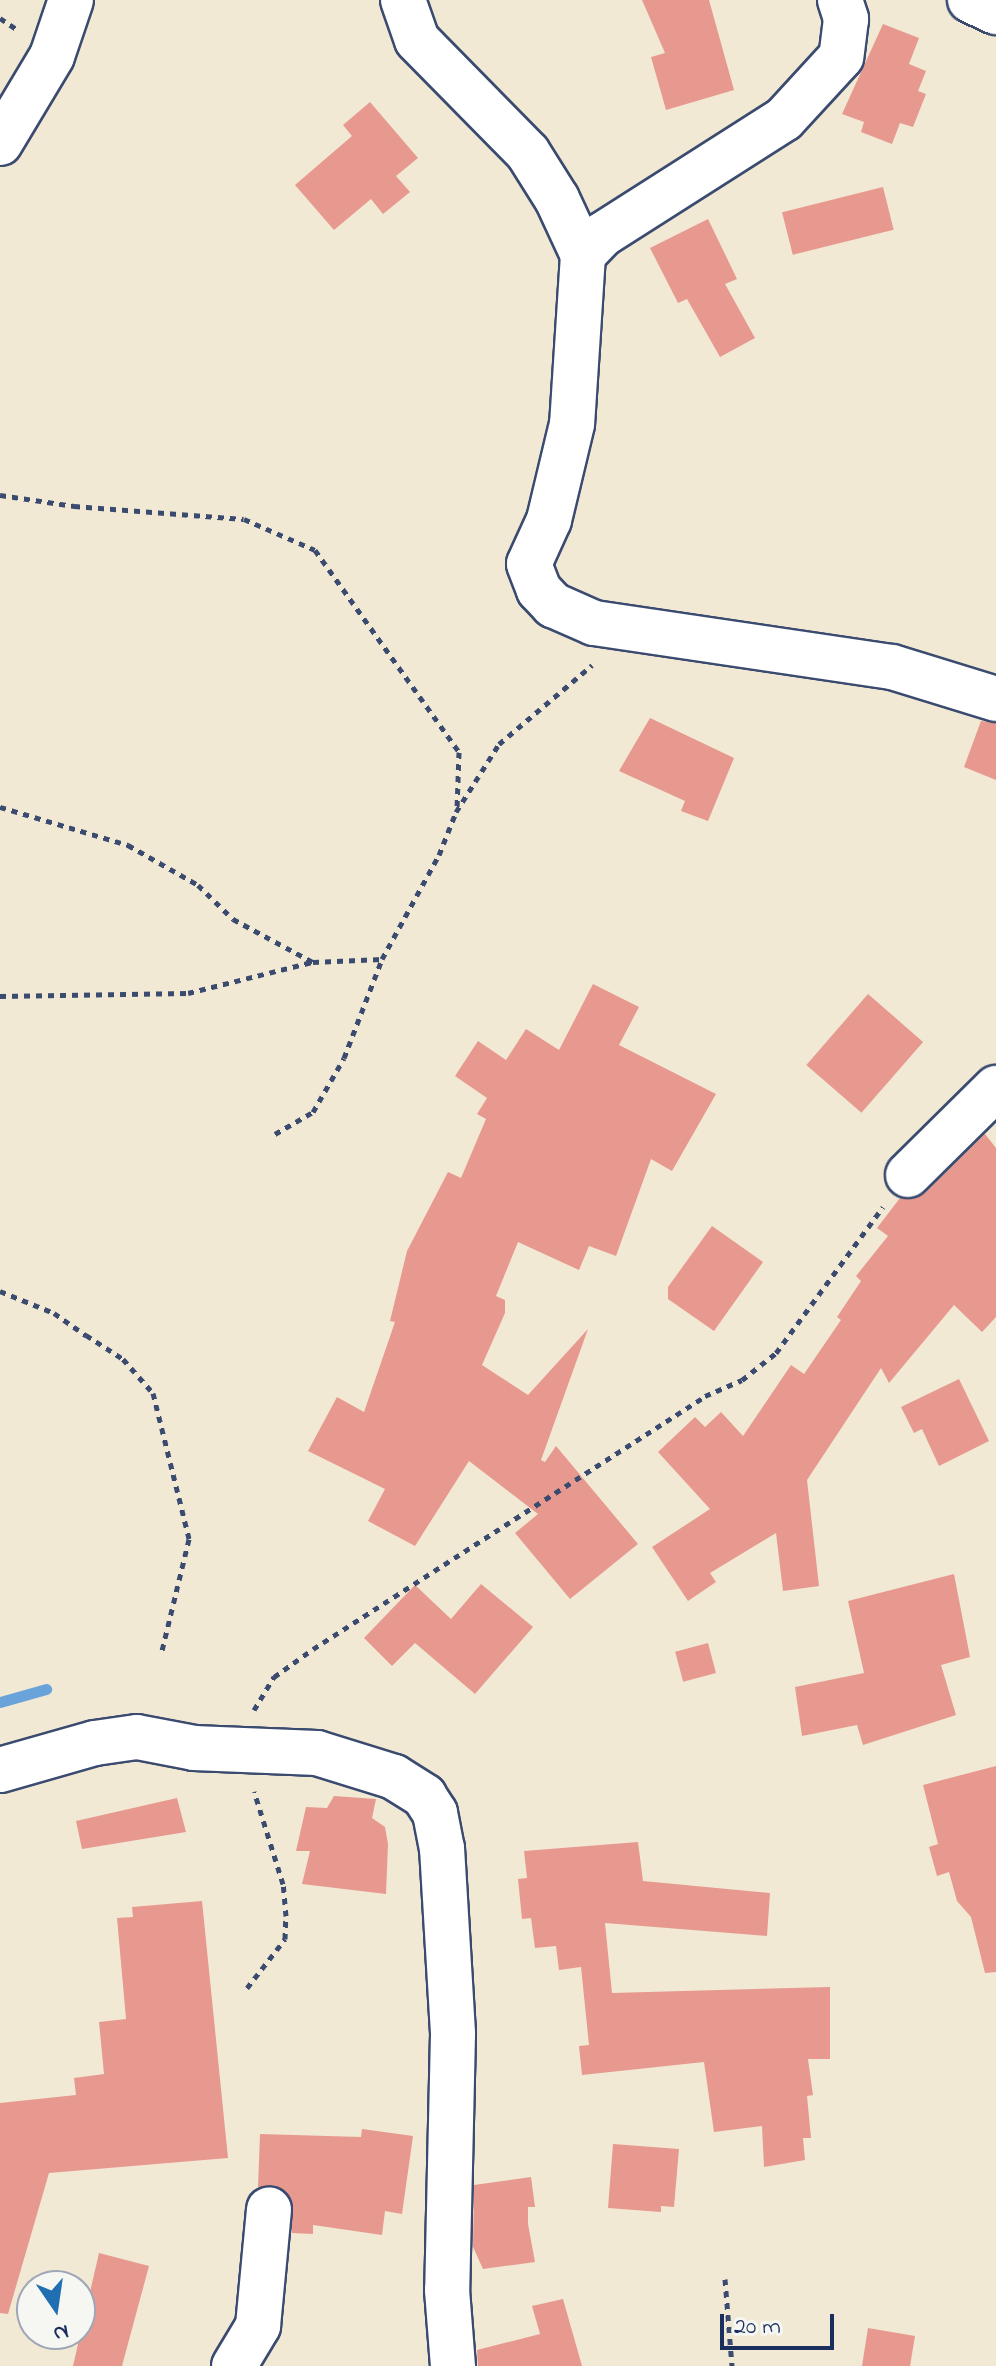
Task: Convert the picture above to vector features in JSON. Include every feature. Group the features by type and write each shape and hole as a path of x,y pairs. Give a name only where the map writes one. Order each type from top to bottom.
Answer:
{"street":[{"path":"0,143 52,56 71,0"},
{"path":"403,0 417,40 528,153 557,199 583,255 572,424 549,520 529,564 539,590 553,605 594,623 892,667 996,699"},
{"path":"583,255 602,235 784,119 841,57 846,19 840,0"},
{"path":"970,0 996,12"},
{"path":"908,1175 996,1088"},
{"path":"0,1770 95,1743 137,1737 194,1748 317,1753 359,1764 424,1796 435,1813 442,1848 453,2034 447,2290 453,2366"},
{"path":"234,2366 258,2326 269,2210"}],"path":[{"path":"0,495 244,519 315,550 459,752 456,812"},
{"path":"275,1134 313,1112 344,1058 382,959 439,855 456,812 499,744 639,629"},
{"path":"0,807 128,845 198,885 233,919 313,962"},
{"path":"0,996 188,993 313,962 382,959"},
{"path":"247,1988 285,1939 283,1884 258,1812 248,1750 257,1701 274,1677 776,1353 908,1175"},
{"path":"0,1291 54,1313 123,1359 153,1393 189,1539 162,1651"},
{"path":"725,2279 732,2366"}],"building":[{"path":"642,0 709,0 734,90 666,110 651,57 665,53"},
{"path":"883,24 919,38 909,64 926,71 918,91 926,94 913,127 900,123 892,144 861,132 864,122 842,114"},
{"path":"370,102 418,158 396,176 410,192 383,214 371,199 334,230 295,185 352,136 343,125"},
{"path":"883,187 894,230 793,255 782,212"},
{"path":"708,219 737,279 725,284 755,338 720,357 687,299 678,303 650,248"},
{"path":"650,718 734,758 708,821 681,811 685,801 619,771"},
{"path":"981,721 996,723 996,780 964,767"},
{"path":"593,984 639,1007 619,1045 716,1094 672,1171 651,1159 616,1256 589,1246 579,1270 518,1242 496,1296 505,1300 505,1313 482,1365 528,1395 588,1329 541,1460 545,1462 556,1446 638,1544 570,1599 515,1533 538,1514 469,1461 415,1546 368,1521 385,1489 308,1451 337,1397 364,1412 395,1322 390,1321 407,1251 448,1172 461,1178 486,1119 477,1114 487,1098 455,1076 478,1041 506,1060 526,1029 559,1050"},
{"path":"868,994 923,1042 861,1113 806,1065"},
{"path":"985,1134 996,1148 996,1317 982,1332 954,1305 889,1383 881,1368 807,1480 819,1586 783,1591 776,1533 710,1573 716,1582 688,1601 652,1547 710,1509 658,1452 695,1417 705,1427 721,1412 743,1436 791,1365 804,1374 841,1320 837,1317 861,1281 856,1276 888,1236 877,1228 900,1198 925,1193"},
{"path":"712,1226 763,1262 714,1331 668,1299 668,1287"},
{"path":"959,1379 989,1441 939,1466 922,1429 914,1433 901,1407"},
{"path":"954,1574 970,1657 941,1665 956,1715 863,1745 857,1725 802,1736 795,1687 864,1673 848,1601"},
{"path":"481,1584 533,1627 475,1694 415,1643 392,1666 364,1638 415,1585 451,1619"},
{"path":"708,1643 716,1673 683,1682 675,1652"},
{"path":"996,1766 996,1972 985,1973 971,1917 957,1901 949,1872 937,1876 929,1847 938,1844 923,1785"},
{"path":"334,1796 376,1799 372,1818 385,1827 388,1844 386,1894 302,1884 310,1851 296,1851 306,1807 327,1808"},
{"path":"177,1798 186,1832 82,1849 76,1821"},
{"path":"638,1842 643,1881 770,1893 767,1936 605,1923 612,1993 830,1987 830,2059 808,2059 813,2095 807,2096 811,2138 803,2138 805,2160 764,2167 762,2126 714,2132 704,2062 582,2075 579,2046 589,2045 581,1967 559,1970 556,1946 535,1948 531,1918 522,1919 518,1879 527,1878 524,1851"},
{"path":"202,1901 228,2158 49,2173 21,2270 16,2270 16,2286 8,2314 0,2313 0,2103 76,2095 74,2078 104,2074 99,2022 126,2019 117,1918 133,1917 132,1907"},
{"path":"362,2129 413,2136 402,2214 385,2211 382,2235 313,2225 313,2234 292,2233 291,2199 272,2185 258,2188 260,2134 361,2137"},
{"path":"613,2144 679,2149 674,2207 661,2206 661,2212 608,2208"},
{"path":"531,2177 535,2207 528,2207 528,2224 535,2262 483,2269 473,2247 474,2185"},
{"path":"99,2253 149,2266 122,2366 73,2366 77,2350 96,2350 95,2270"},
{"path":"563,2299 582,2366 478,2366 477,2350 540,2334 532,2306"},
{"path":"868,2328 915,2336 910,2366 862,2366"}],"waterway":[{"path":"0,1702 46,1689"}]}
